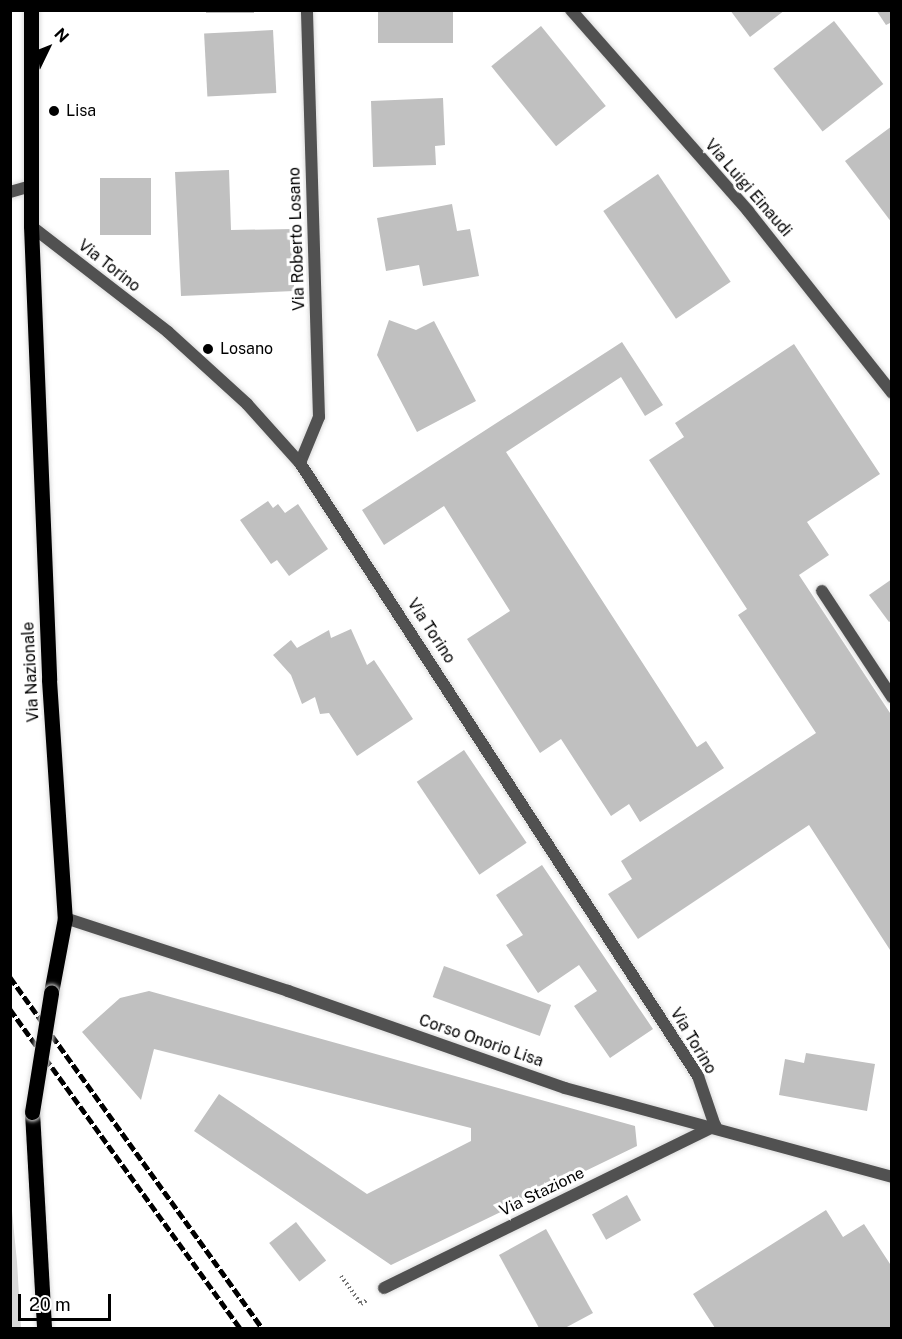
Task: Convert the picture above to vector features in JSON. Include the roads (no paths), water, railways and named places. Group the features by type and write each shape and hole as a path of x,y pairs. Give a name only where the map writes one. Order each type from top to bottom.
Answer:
{"main road":[{"name":"Via Nazionale","path":"31,10 31,226 49,680 65,918 32,1112 44,1329"}],"street":[{"name":"Via Roberto Losano","path":"300,463 319,417 307,10"},
{"name":"Via Luigi Einaudi","path":"571,10 748,211 891,393"},
{"path":"10,192 31,186"},
{"name":"Via Torino","path":"31,226 168,332 247,404 300,463 698,1076 715,1126"},
{"path":"822,591 891,697"},
{"name":"Corso Onorio Lisa","path":"65,918 288,991 565,1088 715,1126 891,1177"},
{"name":"Via Stazione","path":"384,1288 715,1126"}],"railway":[{"path":"10,977 262,1328"},
{"path":"10,1009 240,1328"}],"place":[{"name":"Lisa","path":"54,111"},
{"name":"Losano","path":"208,349"}]}
